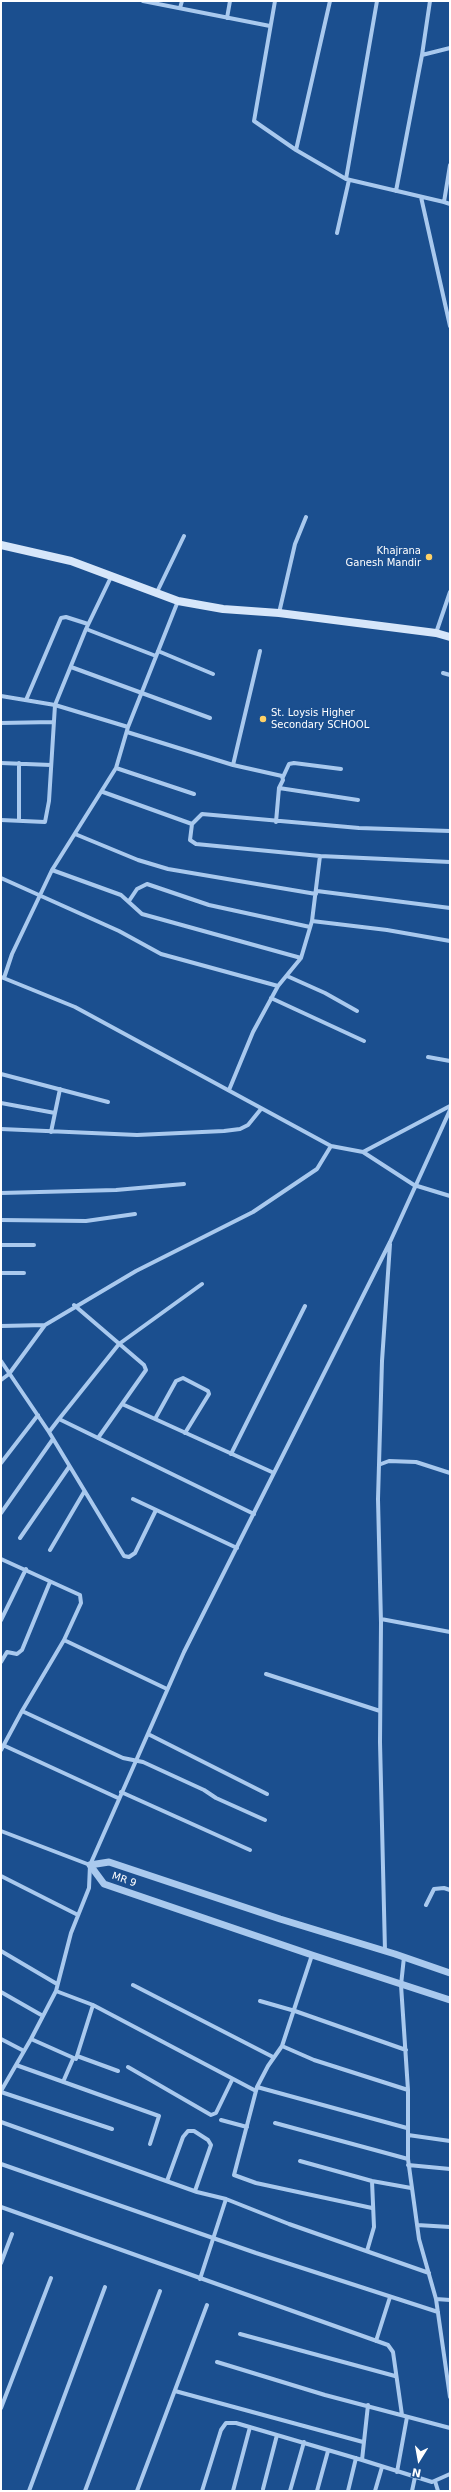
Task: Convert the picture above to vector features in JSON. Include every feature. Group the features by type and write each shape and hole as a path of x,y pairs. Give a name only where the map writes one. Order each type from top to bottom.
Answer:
{"main road":[{"path":"1,544 71,561 112,575 178,601 223,609 279,613 436,633 450,637"}],"street":[{"path":"143,1 270,26"},
{"path":"180,8 182,1"},
{"path":"227,18 230,1"},
{"path":"275,1 254,121 296,150 347,180 421,196 450,204"},
{"path":"296,150 330,1"},
{"path":"337,234 377,1"},
{"path":"396,191 422,55 430,1"},
{"path":"422,55 450,48"},
{"path":"444,202 450,165"},
{"path":"421,196 450,326"},
{"path":"279,613 295,544 306,517"},
{"path":"157,592 184,536"},
{"path":"1,820 45,822 49,801 55,705 88,624 112,575"},
{"path":"436,633 450,592"},
{"path":"178,601 128,727 116,768 103,792 52,870 2,977 75,1007 229,1090 260,1109 331,1146 363,1152 414,1185 450,1196"},
{"path":"26,700 61,618 66,616 88,624"},
{"path":"86,629 213,674"},
{"path":"233,765 260,651"},
{"path":"71,667 210,718"},
{"path":"443,673 450,675"},
{"path":"1,696 55,705 128,727"},
{"path":"1,723 53,722"},
{"path":"127,732 233,765 283,777"},
{"path":"1,763 51,765"},
{"path":"19,763 19,820"},
{"path":"276,822 279,788 290,764 294,763 340,769"},
{"path":"116,768 194,794"},
{"path":"279,788 358,800"},
{"path":"103,792 192,824"},
{"path":"450,831 359,828 276,822 202,814 192,824 190,840 196,844 320,856 450,862"},
{"path":"75,834 138,860 168,869 316,893 450,908"},
{"path":"229,1090 253,1032 271,998 278,986 301,958 312,921 320,856"},
{"path":"52,870 121,895 142,914 301,958"},
{"path":"1,878 40,894 161,954 278,986"},
{"path":"129,901 137,889 147,884 208,905 310,927"},
{"path":"312,921 387,930 450,941"},
{"path":"287,976 325,993 357,1012"},
{"path":"271,998 364,1041"},
{"path":"428,1058 450,1061"},
{"path":"1,1074 108,1102"},
{"path":"51,1132 60,1090"},
{"path":"1,1103 55,1113"},
{"path":"363,1152 450,1106"},
{"path":"1,1129 137,1136 240,1129 248,1125 260,1109"},
{"path":"112,2128 1,2092 32,2039 56,1991 71,1933 89,1888 90,1864 184,1652 390,1242 414,1185 450,1110"},
{"path":"2,1381 9,1374 45,1325 74,1305 202,1236 253,1212 317,1169 331,1146"},
{"path":"1,1193 116,1190 184,1184"},
{"path":"1,1220 86,1221 135,1214"},
{"path":"385,1951 380,1711 381,1619 378,1499 381,1464 382,1362 390,1242"},
{"path":"1,1245 34,1245"},
{"path":"1,1273 24,1273"},
{"path":"49,1432 119,1344 202,1284"},
{"path":"74,1305 145,1366 146,1370 98,1438"},
{"path":"231,1454 305,1306"},
{"path":"1,1326 45,1325"},
{"path":"1,1361 49,1432 113,1541 124,1556 129,1557 135,1553 156,1510"},
{"path":"155,1419 176,1381 183,1378 208,1391 209,1394 185,1433"},
{"path":"122,1404 274,1473"},
{"path":"1,1463 38,1415"},
{"path":"59,1418 254,1514"},
{"path":"1,1513 53,1439"},
{"path":"381,1464 389,1461 416,1462 450,1473"},
{"path":"20,1538 69,1467"},
{"path":"50,1550 84,1492"},
{"path":"133,1499 237,1548"},
{"path":"1,1559 26,1569 50,1582 78,1594 82,1603 64,1640 1,1750"},
{"path":"1,1620 26,1569"},
{"path":"1,1662 8,1652 17,1654 22,1650 50,1582"},
{"path":"381,1619 450,1632"},
{"path":"64,1640 167,1690"},
{"path":"266,1674 380,1711"},
{"path":"22,1711 123,1758 136,1760 265,1820"},
{"path":"148,1734 268,1794"},
{"path":"4,1746 118,1798"},
{"path":"121,1792 250,1850"},
{"path":"1,1831 90,1864"},
{"name":"MR 9","path":"450,1973 385,1951 280,1920 109,1862 90,1864 104,1884 401,1985 450,2000"},
{"path":"1,1876 78,1915"},
{"path":"426,1905 434,1889 444,1888 450,1890"},
{"path":"1,1951 57,1984"},
{"path":"312,1955 295,2011 282,2046 273,2057 257,2089 234,2175 256,2183 372,2208"},
{"path":"404,1957 401,1985 408,2090 408,2165 419,2239 436,2298 450,2397"},
{"path":"133,1985 273,2057"},
{"path":"56,1991 93,2005 232,2080 257,2089 407,2128"},
{"path":"1,1992 43,2016"},
{"path":"260,2001 295,2011 406,2050"},
{"path":"63,2082 73,2059 77,2056 93,2005"},
{"path":"1,2038 24,2051"},
{"path":"32,2039 73,2059"},
{"path":"282,2046 314,2060 408,2090"},
{"path":"77,2056 118,2072"},
{"path":"16,2065 159,2116 150,2144"},
{"path":"128,2067 211,2115 216,2113 232,2080"},
{"path":"221,2120 247,2127"},
{"path":"1,2122 195,2191 226,2199 289,2224 429,2273"},
{"path":"275,2124 408,2159"},
{"path":"167,2181 183,2137 188,2131 194,2132 208,2140 211,2144 195,2191"},
{"path":"408,2135 450,2141"},
{"path":"300,2161 372,2181 411,2188"},
{"path":"1,2164 212,2237 438,2312"},
{"path":"408,2165 450,2169"},
{"path":"367,2251 374,2227 372,2181"},
{"path":"200,2279 212,2237 226,2199"},
{"path":"1,2207 391,2347 402,2415"},
{"path":"417,2225 450,2227"},
{"path":"1,2263 12,2234"},
{"path":"1,2408 51,2278"},
{"path":"29,2491 106,2287"},
{"path":"85,2491 160,2291"},
{"path":"376,2341 390,2297"},
{"path":"436,2298 450,2300"},
{"path":"137,2491 207,2305"},
{"path":"240,2334 395,2376"},
{"path":"217,2362 325,2395 368,2405 450,2428"},
{"path":"175,2391 363,2442"},
{"path":"362,2460 368,2405"},
{"path":"397,2472 407,2417"},
{"path":"202,2491 224,2425 229,2422 304,2442 328,2451 356,2458 416,2477 435,2481 450,2474"},
{"path":"232,2491 250,2427"},
{"path":"263,2489 277,2435"},
{"path":"290,2491 304,2442"},
{"path":"317,2491 328,2451"},
{"path":"348,2491 356,2458"},
{"path":"375,2491 382,2467"},
{"path":"412,2491 416,2477"},
{"path":"435,2481 438,2491"}],"place":[{"name":"Khajrana Ganesh Mandir","path":"429,557"},
{"name":"St. Loysis Higher Secondary SCHOOL","path":"263,719"}]}
